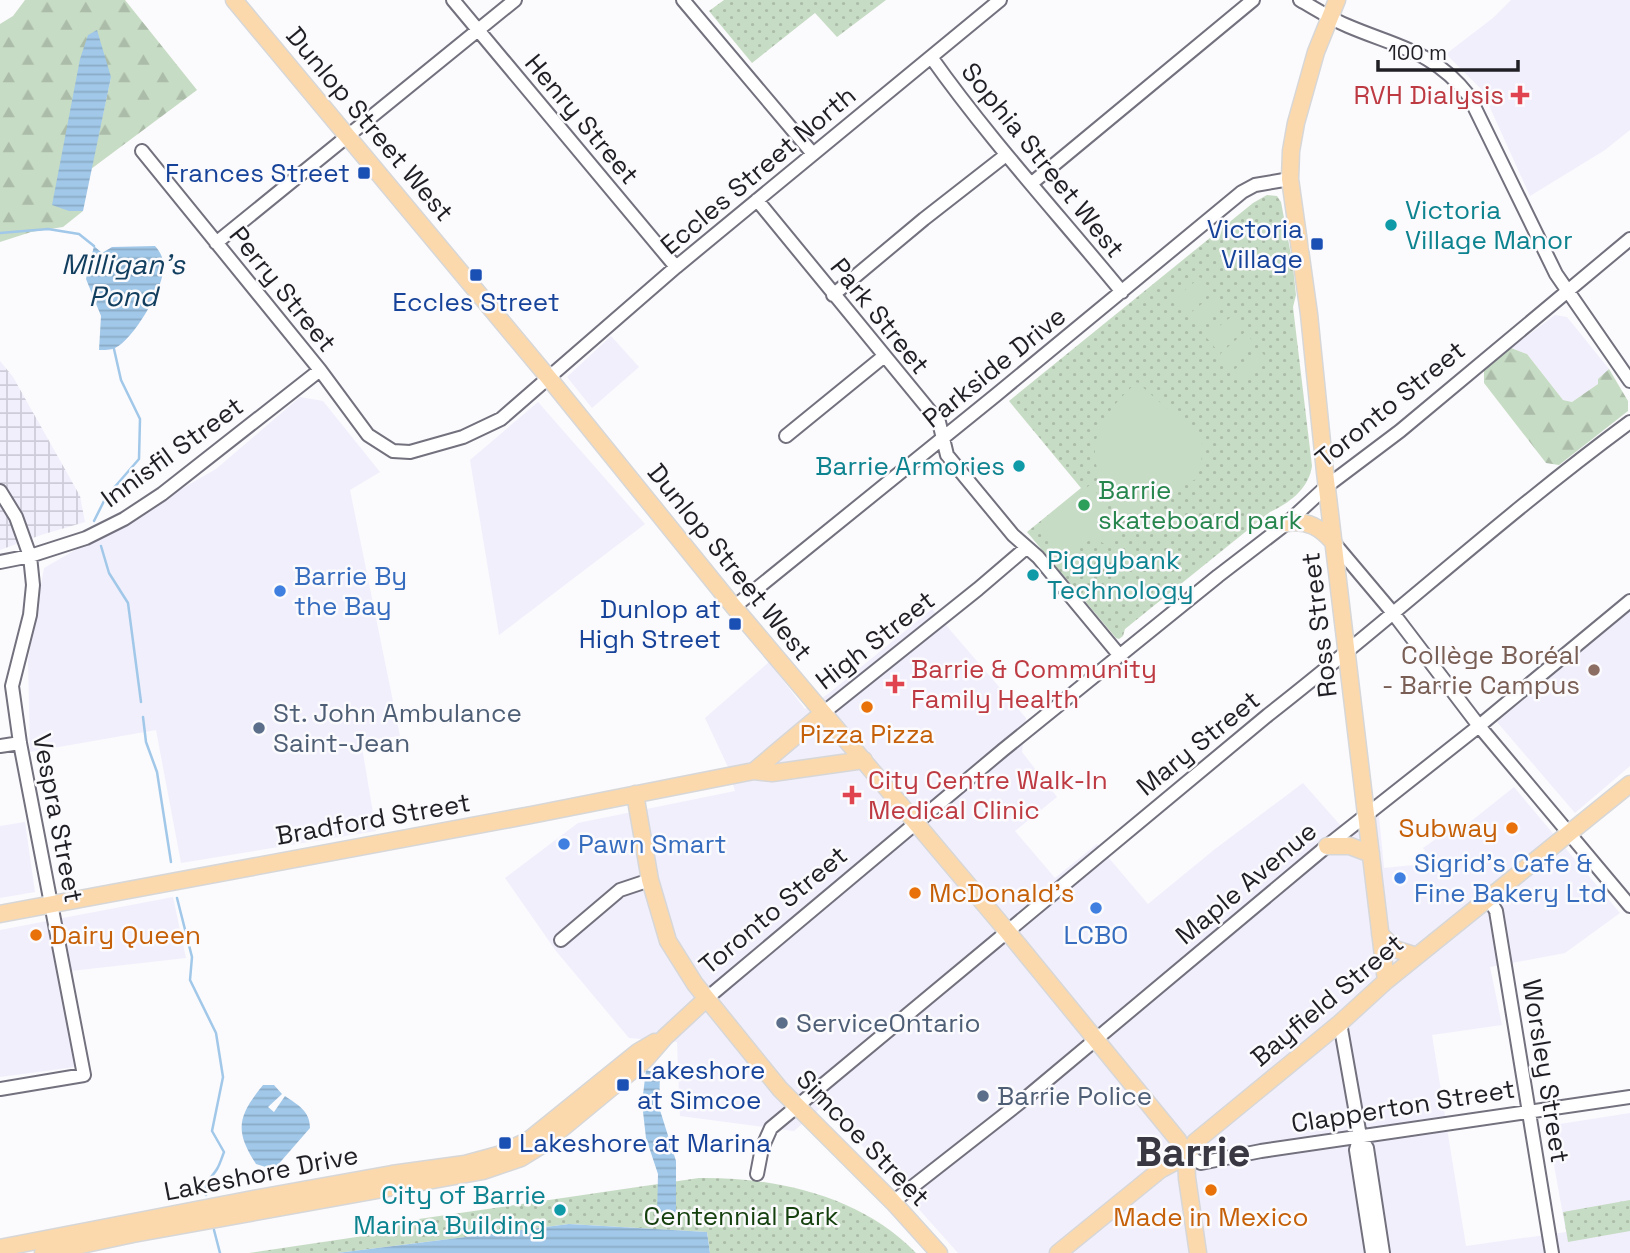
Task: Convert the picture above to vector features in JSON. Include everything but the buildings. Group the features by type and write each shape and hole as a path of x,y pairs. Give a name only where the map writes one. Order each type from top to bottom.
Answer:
{"main road":[{"name":"Dunlop Street West","path":"234,0 349,135 734,607 1007,931 1178,1140 1186,1156"},
{"name":"Ross Street","path":"1337,0 1316,52 1296,123 1290,179 1309,314 1386,981"},
{"path":"1287,523 1307,522 1315,525 1334,543"},
{"name":"High Street","path":"754,771 823,713"},
{"name":"Bradford Street","path":"0,914 754,771 772,773 863,760"},
{"name":"Bayfield Street","path":"1058,1253 1160,1170 1186,1156 1195,1142 1386,981 1630,784"},
{"name":"Simcoe Street","path":"635,794 650,880 668,941 706,999 797,1107 893,1202 939,1253"},
{"path":"1327,846 1350,846 1371,853"},
{"path":"1380,934 1395,949 1417,956"},
{"name":"Toronto Street","path":"531,1146 638,1052 665,1037 706,999"},
{"path":"43,1253 133,1234 483,1171 531,1146"},
{"name":"Lakeshore Drive","path":"0,1248 253,1199 465,1164 531,1146"},
{"path":"1186,1156 1186,1178 1198,1253"}],"street":[{"name":"Henry Street","path":"453,0 676,267"},
{"path":"216,243 515,0"},
{"path":"683,0 813,154"},
{"name":"Eccles Street North","path":"393,452 424,449 489,426 514,408 676,267 1000,0"},
{"path":"1032,183 1253,0"},
{"path":"1300,0 1330,17 1437,63 1456,79 1469,96 1556,274 1630,381"},
{"name":"Sophia Street West","path":"931,57 971,114 1122,292"},
{"name":"Perry Street","path":"142,151 320,370 368,435 393,452"},
{"path":"833,295 1006,155"},
{"name":"Parkside Drive","path":"734,607 1242,192 1255,185 1290,179"},
{"name":"Park Street","path":"757,200 939,422 947,455 1026,548 1038,557 1120,656"},
{"name":"Toronto Street","path":"706,999 916,823 1287,523 1327,486 1400,430 1630,239"},
{"path":"786,436 883,357"},
{"name":"Innisfil Street","path":"0,562 30,556 86,538 124,519 162,494 320,370"},
{"name":"Mary Street","path":"757,1174 762,1148 771,1128 1268,715 1630,422"},
{"name":"Vespra Street","path":"0,491 16,517 30,556 33,585 30,615 12,686 20,743 84,1075 0,1089"},
{"path":"1334,543 1393,613 1479,726 1630,906"},
{"name":"High Street","path":"823,713 978,590 1026,548"},
{"name":"Maple Avenue","path":"893,1202 1095,1040 1327,846 1479,726 1630,601"},
{"path":"0,746 20,743"},
{"path":"561,940 620,890 650,880"},
{"name":"Worsley Street","path":"1489,899 1496,911 1531,1110 1552,1253"},
{"path":"1339,1023 1360,1136 1367,1148 1384,1253"},
{"name":"Clapperton Street","path":"1186,1156 1201,1163 1261,1151 1630,1097"},
{"path":"1360,1136 1356,1150 1372,1253"}],"shaded area":[{"path":"1511,0 1630,0 1630,130 1605,150 1530,196 1482,90 1446,54 1493,18"},
{"path":"1555,315 1567,317 1609,369 1598,379 1598,384 1572,402 1563,400 1527,354 1511,348"},
{"path":"611,336 639,367 592,408 567,377"},
{"path":"0,361 13,377 80,496 85,522 0,550"},
{"path":"300,397 323,401 380,472 350,490 400,736 361,741 376,831 181,863 156,730 30,752 28,660 44,568 216,469"},
{"path":"538,402 645,524 499,635 470,460"},
{"path":"932,609 1026,718 1022,752 1057,797 1015,831 1055,878 1097,844 1148,904 1215,849 1303,783 1341,826 1377,796 1384,868 1433,863 1423,848 1454,826 1460,830 1514,787 1620,913 1565,953 1490,967 1502,1025 1432,1035 1466,1246 1566,1232 1547,1126 1630,1113 1630,1253 958,1253 825,1104 794,1131 680,1116 677,1042 629,1038 556,951 505,878 578,823 735,791 728,767 705,718 769,662 805,709 828,694"},
{"name":"Collège Boréal - Barrie Campus","path":"1630,611 1630,766 1575,813 1497,722"},
{"path":"25,822 35,892 0,898 0,826"},
{"path":"173,897 186,958 71,971 90,1065 0,1077 0,930"}],"green space":[{"path":"25,0 125,0 197,90 91,169 111,77 69,211 83,211 63,227 31,232 0,242 0,24 13,16"},
{"path":"724,0 886,0 837,37 815,13 752,63 709,11"},
{"path":"1267,195 1277,196 1281,202 1292,260 1288,260 1289,267 1293,267 1296,295 1293,307 1312,466 1310,474 1303,488 1291,499 1270,512 1125,629 1123,636 1116,638 1027,532 1081,488 1009,401 1253,203"},
{"path":"1200,277 1210,289 1184,311 1175,299"},
{"path":"1214,294 1223,305 1198,327 1188,315"},
{"path":"1232,316 1242,328 1216,349 1206,337"},
{"path":"1245,332 1255,344 1229,366 1220,354"},
{"path":"1511,348 1527,354 1563,400 1572,402 1598,384 1598,379 1609,369 1628,401 1628,411 1559,465 1546,463 1484,383 1484,370"},
{"path":"1259,349 1269,361 1243,382 1234,370"},
{"path":"1137,382 1181,421 1204,446 1198,478 1118,520 1100,479 1095,446 1107,416 1119,399"},
{"name":"Barrie skateboard park","path":"1091,484 1117,525 1119,536 1113,544 1106,545 1098,540 1091,540 1060,553 1038,526"},
{"name":"Centennial Park","path":"699,1178 758,1181 816,1194 870,1217 894,1233 916,1253 710,1253 707,1232 569,1224 337,1253 249,1253 397,1231 398,1222"},
{"path":"1630,1200 1630,1231 1568,1242 1563,1212"}],"water":[{"path":"97,30 111,77 83,211 69,211 52,205 80,59 88,35"},
{"name":"Milligan's Pond","path":"94,246 102,253 112,247 155,246 163,260 158,290 145,314 122,343 109,350 99,350 101,316 86,279"},
{"path":"646,1070 660,1074 659,1107 676,1161 676,1217 657,1216 658,1174 646,1138 642,1103"},
{"path":"263,1085 274,1085 282,1094 268,1107 274,1112 285,1096 306,1113 310,1128 276,1167 269,1168 256,1164 244,1142 242,1132 248,1106"},
{"path":"569,1224 707,1232 710,1253 337,1253"}],"waterway":[{"path":"0,233 48,229 79,234 94,246"},
{"path":"94,521 106,497 139,459 140,419 121,380 114,349"},
{"path":"101,546 109,573 128,603 141,702"},
{"path":"143,717 146,742 157,772 171,862"},
{"path":"177,898 192,957 190,980 216,1033 223,1077 212,1131 224,1152 207,1183 206,1195"},
{"path":"214,1230 220,1253"}],"place":[{"name":"RVH Dialysis","path":"1520,95"},
{"name":"Frances Street","path":"364,173"},
{"name":"Victoria Village Manor","path":"1391,225"},
{"name":"Victoria Village","path":"1317,244"},
{"name":"Eccles Street","path":"476,275"},
{"name":"Barrie Armories","path":"1019,466"},
{"name":"Barrie skateboard park","path":"1084,505"},
{"name":"Piggybank Technology","path":"1033,575"},
{"name":"Barrie By the Bay","path":"280,591"},
{"name":"Dunlop at High Street","path":"735,624"},
{"name":"Collège Boréal - Barrie Campus","path":"1594,670"},
{"name":"Barrie & Community Family Health","path":"895,684"},
{"name":"Pizza Pizza","path":"867,707"},
{"name":"St. John Ambulance Saint-Jean","path":"259,728"},
{"name":"City Centre Walk-In Medical Clinic","path":"852,795"},
{"name":"Subway","path":"1512,828"},
{"name":"Pawn Smart","path":"564,844"},
{"name":"Sigrid's Cafe & Fine Bakery Ltd","path":"1400,878"},
{"name":"McDonald's","path":"915,893"},
{"name":"LCBO","path":"1096,908"},
{"name":"Dairy Queen","path":"36,935"},
{"name":"ServiceOntario","path":"782,1023"},
{"name":"Lakeshore at Simcoe","path":"623,1085"},
{"name":"Barrie Police","path":"983,1096"},
{"name":"Lakeshore at Marina","path":"505,1143"},
{"name":"Made in Mexico","path":"1211,1190"},
{"name":"City of Barrie Marina Building","path":"560,1210"}],"district":[{"name":"Barrie","path":"1193,1152"}]}
